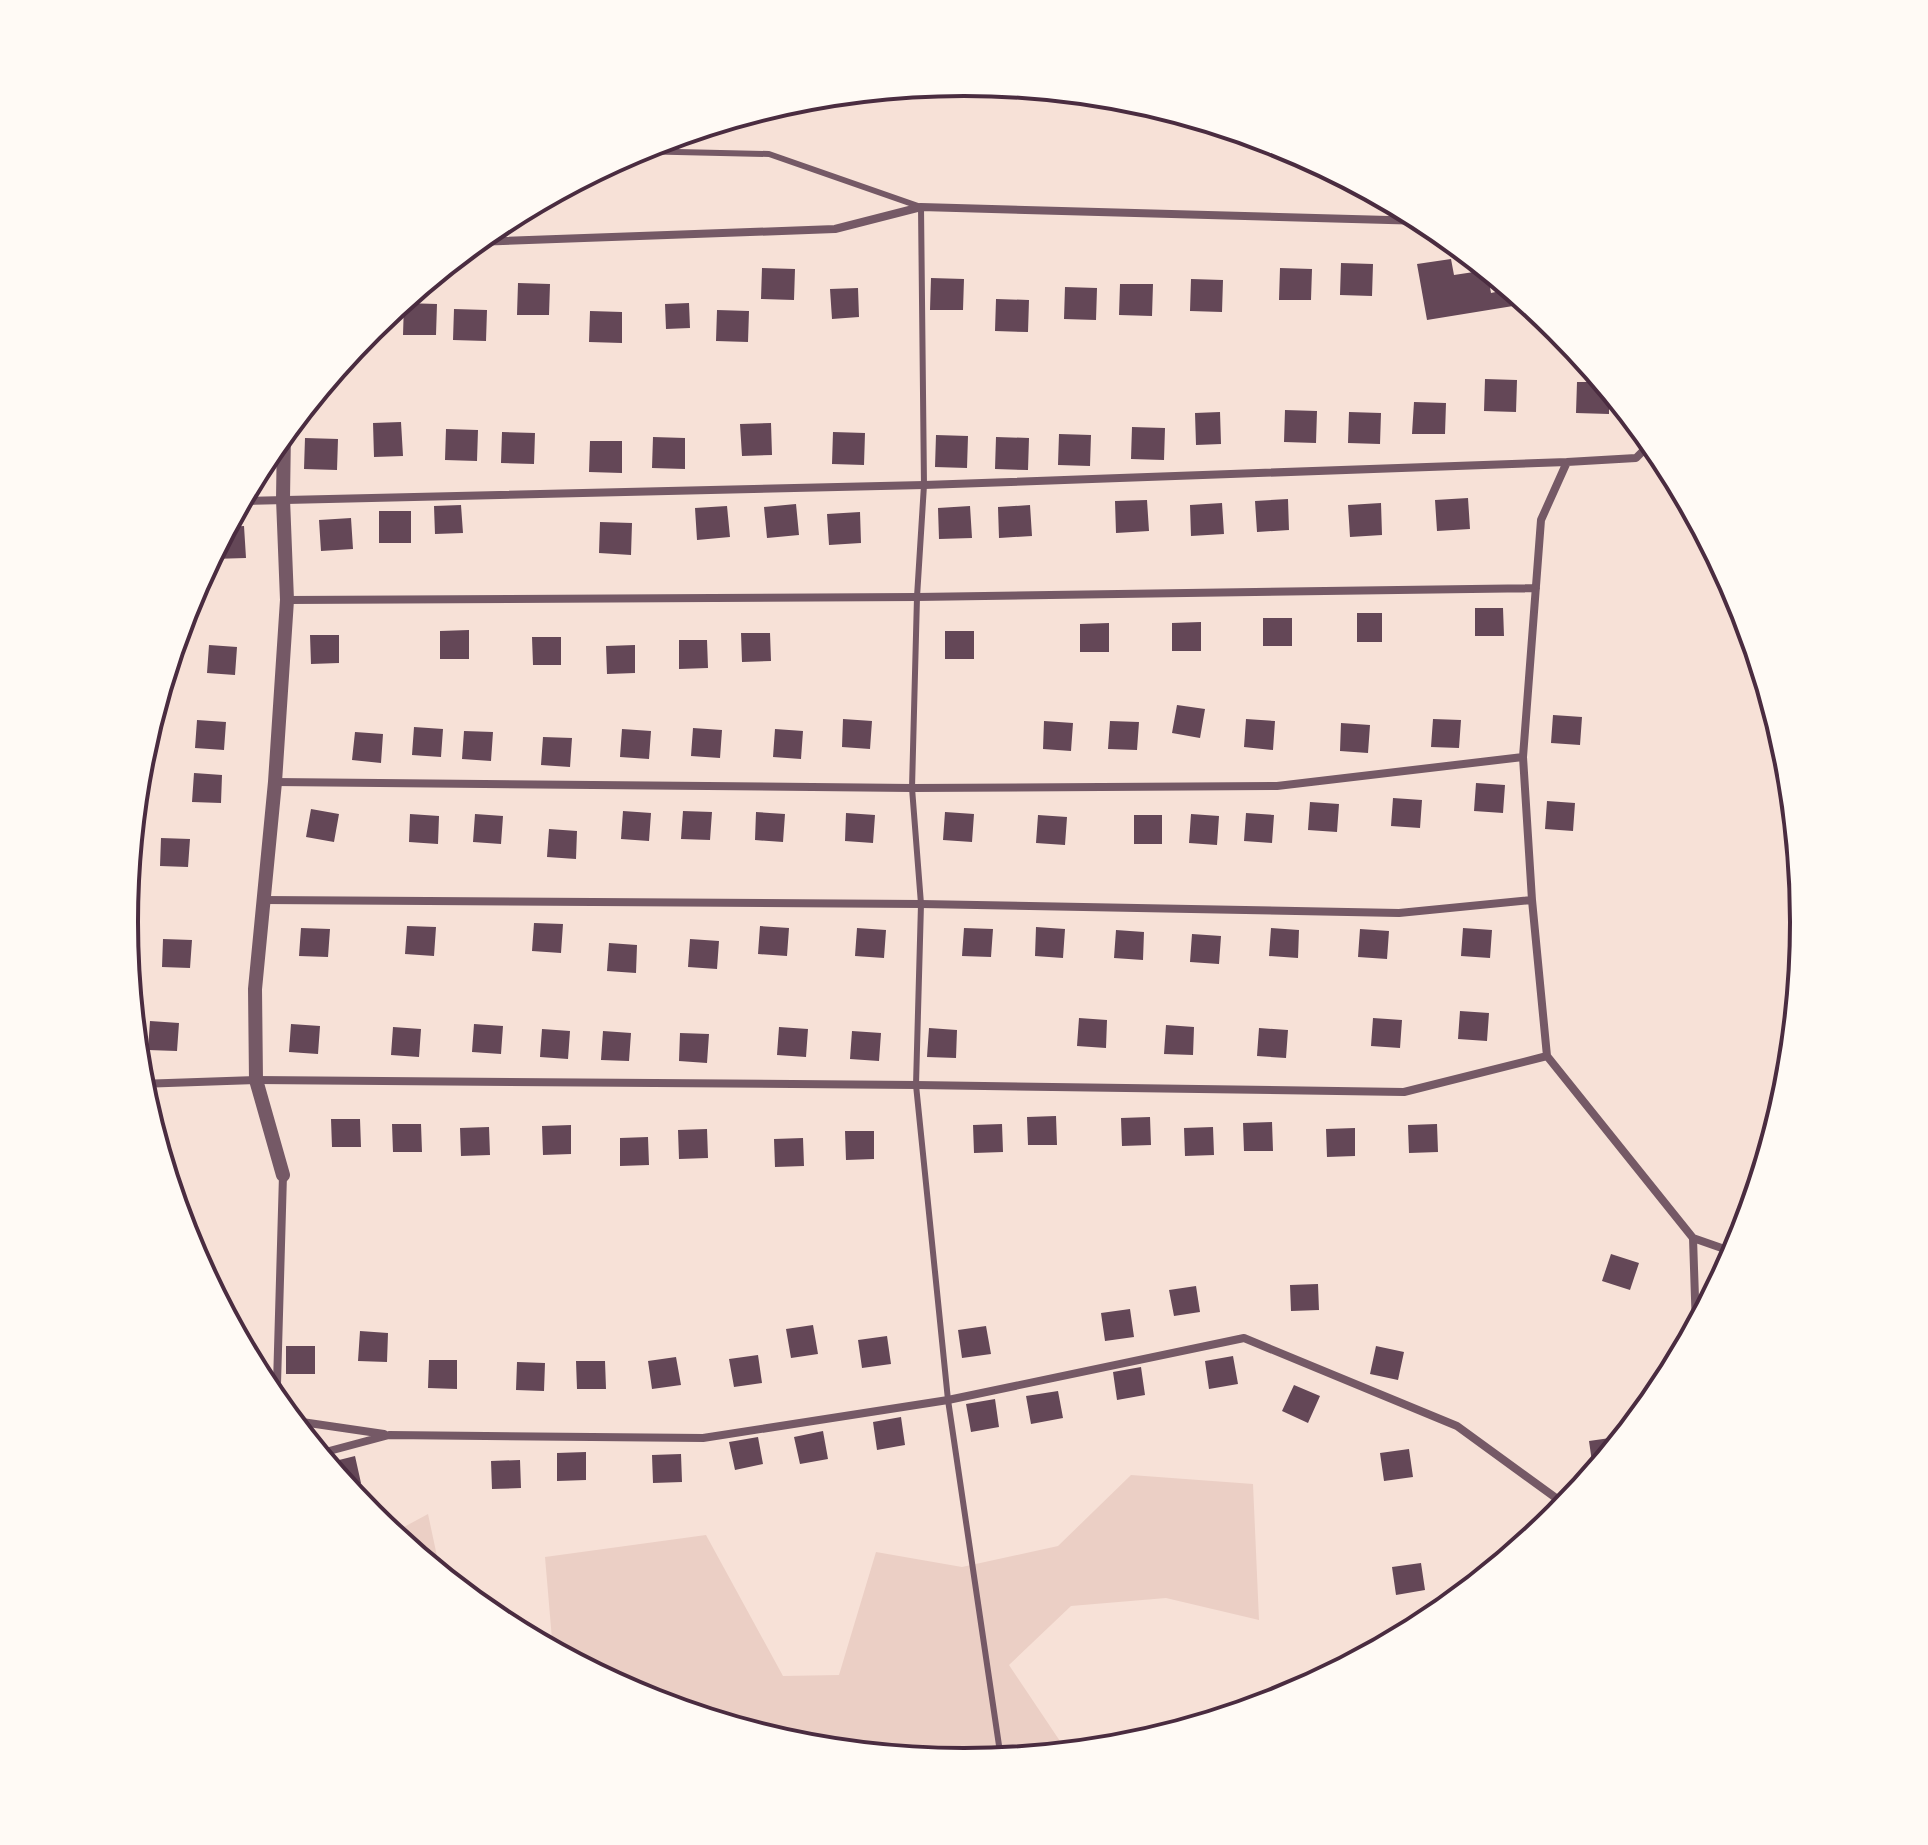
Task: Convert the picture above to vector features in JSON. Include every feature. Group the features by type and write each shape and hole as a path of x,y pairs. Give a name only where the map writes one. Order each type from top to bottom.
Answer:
{"street":[{"path":"496,241 835,229 921,207 1399,220"},
{"path":"253,500 924,485 1567,462 1636,458 1643,451"},
{"path":"277,1382 283,1175 256,1080 255,989 275,782 287,600 284,454"},
{"path":"1567,462 1541,520 1523,757 1532,900 1547,1056 1693,1238 1723,1249"},
{"path":"287,600 917,597 1536,588"},
{"path":"275,782 912,788 1277,786 1523,757"},
{"path":"263,900 921,904 1399,913 1532,900"},
{"path":"153,1084 256,1080 1404,1092 1547,1056"},
{"path":"1693,1238 1695,1307"},
{"path":"306,1423 389,1435 703,1438 948,1400 1244,1338 1457,1426 1556,1498"},
{"path":"329,1451 389,1435"}],"lane":[{"path":"667,152 769,154 921,207 924,485 917,597 912,788 921,904 916,1085 948,1400 999,1748"}],"shaded area":[{"path":"1131,1475 1253,1484 1259,1620 1166,1598 1071,1606 1009,1665 1061,1743 964,1749 856,1742 750,1721 648,1686 598,1664 552,1639 545,1557 706,1535 783,1676 839,1675 876,1552 962,1567 1058,1546"},
{"path":"428,1514 438,1559 419,1544 402,1528"}],"building":[{"path":"1451,259 1454,275 1473,272 1490,285 1491,293 1497,292 1513,306 1427,320 1417,264"},
{"path":"1341,263 1373,264 1372,296 1340,295"},
{"path":"762,268 795,269 794,300 761,299"},
{"path":"1280,268 1312,269 1311,300 1279,300"},
{"path":"931,278 964,279 963,310 930,310"},
{"path":"1191,279 1223,280 1222,312 1190,311"},
{"path":"518,283 550,284 549,315 517,315"},
{"path":"1120,284 1153,284 1152,316 1119,315"},
{"path":"1065,287 1097,288 1096,320 1064,319"},
{"path":"858,288 859,317 832,319 830,289"},
{"path":"996,299 1029,300 1028,332 995,331"},
{"path":"416,303 437,304 436,335 403,335 404,316"},
{"path":"689,303 690,328 666,329 665,304"},
{"path":"454,309 487,310 486,341 453,340"},
{"path":"717,310 749,311 748,342 716,341"},
{"path":"590,311 622,312 622,343 589,342"},
{"path":"1485,379 1517,380 1516,412 1484,411"},
{"path":"1577,382 1588,382 1609,406 1609,414 1576,413"},
{"path":"1414,402 1446,403 1445,434 1412,434"},
{"path":"1285,410 1317,411 1316,443 1284,442"},
{"path":"1220,412 1221,444 1196,445 1195,413"},
{"path":"1349,412 1381,413 1380,444 1348,443"},
{"path":"401,422 403,456 374,457 373,423"},
{"path":"771,423 772,455 742,456 740,424"},
{"path":"1132,427 1165,428 1164,460 1131,459"},
{"path":"446,429 478,430 477,461 445,460"},
{"path":"502,432 535,433 534,464 501,463"},
{"path":"833,432 865,433 864,465 832,464"},
{"path":"1059,434 1091,435 1090,466 1058,465"},
{"path":"936,435 968,436 967,468 935,467"},
{"path":"653,437 685,438 685,469 652,468"},
{"path":"996,437 1029,438 1028,470 995,469"},
{"path":"305,438 338,439 337,470 304,469"},
{"path":"590,441 622,441 622,473 589,472"},
{"path":"1468,498 1470,529 1437,531 1435,500"},
{"path":"1288,499 1289,530 1257,532 1255,501"},
{"path":"1147,500 1149,531 1116,533 1115,501"},
{"path":"1222,503 1224,534 1191,536 1190,505"},
{"path":"1381,503 1382,535 1350,537 1348,505"},
{"path":"796,504 799,535 767,538 764,507"},
{"path":"461,505 463,533 435,534 434,506"},
{"path":"1030,505 1032,536 999,538 998,507"},
{"path":"727,506 730,537 697,540 695,508"},
{"path":"970,506 972,538 939,539 938,508"},
{"path":"379,511 411,511 411,543 379,543"},
{"path":"860,512 861,543 829,545 827,514"},
{"path":"351,518 353,549 321,551 319,520"},
{"path":"600,522 632,523 631,555 599,553"},
{"path":"239,526 244,526 246,558 222,559 223,557"},
{"path":"1475,608 1503,608 1504,636 1475,636"},
{"path":"1357,613 1382,613 1382,642 1357,642"},
{"path":"1263,618 1292,618 1292,646 1263,646"},
{"path":"1201,622 1201,651 1172,651 1172,623"},
{"path":"1109,623 1109,652 1080,652 1080,624"},
{"path":"469,630 469,659 440,659 440,631"},
{"path":"945,631 974,631 974,659 945,659"},
{"path":"741,633 770,633 771,661 742,662"},
{"path":"310,635 339,635 339,663 311,664"},
{"path":"532,637 561,637 561,665 533,665"},
{"path":"679,640 707,640 708,668 679,669"},
{"path":"209,645 237,647 235,675 207,673"},
{"path":"635,645 635,673 607,674 606,646"},
{"path":"1177,705 1205,709 1200,738 1172,733"},
{"path":"1553,715 1582,717 1580,745 1551,743"},
{"path":"843,719 872,721 870,749 842,747"},
{"path":"1246,719 1275,721 1273,750 1244,747"},
{"path":"1433,719 1461,720 1459,748 1431,747"},
{"path":"197,720 226,722 224,750 195,748"},
{"path":"1044,721 1073,723 1071,751 1043,749"},
{"path":"1110,721 1139,722 1137,750 1108,749"},
{"path":"1341,723 1370,725 1368,753 1340,751"},
{"path":"414,727 443,729 441,757 412,755"},
{"path":"693,728 722,730 720,758 691,756"},
{"path":"622,729 651,731 649,759 620,757"},
{"path":"775,729 803,731 801,759 773,757"},
{"path":"464,731 493,732 491,761 462,759"},
{"path":"355,732 383,734 381,763 352,760"},
{"path":"543,737 572,738 570,767 541,765"},
{"path":"194,773 222,775 221,803 192,802"},
{"path":"1476,783 1505,785 1503,813 1474,811"},
{"path":"1393,798 1422,800 1420,828 1391,826"},
{"path":"1547,801 1575,803 1573,831 1545,829"},
{"path":"1310,802 1339,804 1337,832 1308,830"},
{"path":"311,809 339,814 334,842 306,837"},
{"path":"623,811 651,813 649,841 621,839"},
{"path":"683,811 712,812 710,840 681,839"},
{"path":"756,812 785,814 783,842 755,840"},
{"path":"945,812 974,814 972,842 943,840"},
{"path":"846,813 875,815 873,843 845,841"},
{"path":"1246,813 1274,815 1272,843 1244,841"},
{"path":"410,814 439,816 438,844 409,842"},
{"path":"475,814 503,816 501,844 473,842"},
{"path":"1191,814 1219,816 1217,845 1189,843"},
{"path":"1038,815 1067,817 1065,845 1036,843"},
{"path":"1134,815 1162,815 1162,844 1134,844"},
{"path":"549,829 577,831 576,859 547,857"},
{"path":"161,838 190,839 188,867 160,866"},
{"path":"534,923 563,924 561,953 532,951"},
{"path":"407,926 436,927 434,956 405,954"},
{"path":"760,926 789,928 787,956 758,954"},
{"path":"1036,927 1065,929 1063,958 1035,956"},
{"path":"301,928 330,929 328,957 299,956"},
{"path":"857,928 886,930 884,958 855,956"},
{"path":"964,928 993,929 991,957 962,956"},
{"path":"1271,928 1299,930 1298,958 1269,956"},
{"path":"1463,928 1492,930 1490,958 1461,956"},
{"path":"1360,929 1389,931 1387,959 1358,957"},
{"path":"1116,930 1144,932 1143,960 1114,958"},
{"path":"1192,934 1221,936 1219,964 1190,962"},
{"path":"163,939 192,940 190,968 162,967"},
{"path":"690,939 719,941 717,969 688,967"},
{"path":"609,943 637,945 636,973 607,971"},
{"path":"1460,1011 1489,1013 1487,1041 1458,1039"},
{"path":"1079,1018 1107,1020 1106,1048 1077,1046"},
{"path":"1373,1018 1402,1020 1400,1048 1371,1046"},
{"path":"150,1021 179,1023 177,1051 148,1050"},
{"path":"291,1024 320,1026 318,1054 289,1052"},
{"path":"474,1024 503,1026 501,1054 472,1052"},
{"path":"1166,1025 1194,1027 1193,1055 1164,1054"},
{"path":"393,1027 421,1029 419,1057 391,1055"},
{"path":"779,1027 808,1029 806,1057 777,1055"},
{"path":"929,1028 957,1030 956,1058 927,1057"},
{"path":"1259,1028 1288,1030 1286,1058 1257,1056"},
{"path":"542,1029 570,1031 568,1059 540,1057"},
{"path":"603,1031 631,1033 629,1061 601,1060"},
{"path":"852,1031 881,1033 879,1061 850,1059"},
{"path":"680,1033 709,1034 707,1063 679,1061"},
{"path":"1056,1116 1057,1145 1028,1145 1027,1117"},
{"path":"1150,1117 1151,1145 1122,1146 1121,1118"},
{"path":"331,1119 360,1119 361,1147 332,1147"},
{"path":"1272,1122 1273,1151 1244,1151 1243,1123"},
{"path":"392,1124 421,1124 422,1152 393,1152"},
{"path":"1002,1124 1003,1152 974,1153 973,1125"},
{"path":"1437,1124 1438,1152 1409,1153 1408,1125"},
{"path":"571,1125 571,1154 543,1155 542,1126"},
{"path":"489,1127 490,1155 461,1156 460,1128"},
{"path":"1213,1127 1214,1155 1185,1156 1184,1128"},
{"path":"1355,1128 1355,1156 1327,1157 1326,1129"},
{"path":"707,1129 708,1158 679,1159 678,1130"},
{"path":"845,1131 874,1131 874,1159 846,1160"},
{"path":"648,1137 649,1165 620,1166 620,1138"},
{"path":"803,1138 804,1166 775,1167 774,1139"},
{"path":"1611,1254 1639,1263 1630,1290 1602,1281"},
{"path":"1318,1284 1319,1310 1291,1311 1290,1285"},
{"path":"1196,1286 1200,1312 1174,1316 1169,1290"},
{"path":"1130,1309 1134,1337 1105,1341 1101,1313"},
{"path":"813,1325 818,1354 791,1358 786,1329"},
{"path":"986,1326 991,1354 962,1358 958,1330"},
{"path":"360,1331 388,1333 387,1362 358,1361"},
{"path":"887,1336 891,1364 862,1368 858,1340"},
{"path":"286,1346 315,1346 315,1374 286,1374"},
{"path":"1376,1346 1404,1352 1398,1380 1370,1374"},
{"path":"758,1355 762,1383 734,1387 729,1359"},
{"path":"1233,1356 1238,1384 1209,1389 1205,1361"},
{"path":"676,1357 681,1385 652,1389 648,1361"},
{"path":"429,1360 457,1360 457,1389 428,1388"},
{"path":"576,1361 605,1361 606,1389 577,1389"},
{"path":"517,1362 545,1363 544,1391 516,1390"},
{"path":"1141,1367 1145,1395 1117,1400 1113,1372"},
{"path":"1294,1385 1320,1396 1308,1423 1282,1411"},
{"path":"1058,1391 1063,1418 1031,1424 1026,1396"},
{"path":"995,1399 999,1427 971,1432 966,1404"},
{"path":"901,1417 905,1445 877,1450 873,1422"},
{"path":"823,1431 828,1459 800,1464 794,1437"},
{"path":"758,1437 763,1464 735,1470 729,1442"},
{"path":"1610,1438 1592,1459 1589,1441"},
{"path":"1409,1449 1413,1477 1384,1481 1380,1453"},
{"path":"586,1452 586,1480 557,1481 557,1453"},
{"path":"681,1454 682,1482 653,1483 652,1455"},
{"path":"355,1456 361,1483 358,1484 337,1460"},
{"path":"520,1460 521,1488 492,1489 491,1461"},
{"path":"1421,1563 1425,1590 1396,1595 1392,1567"}]}
